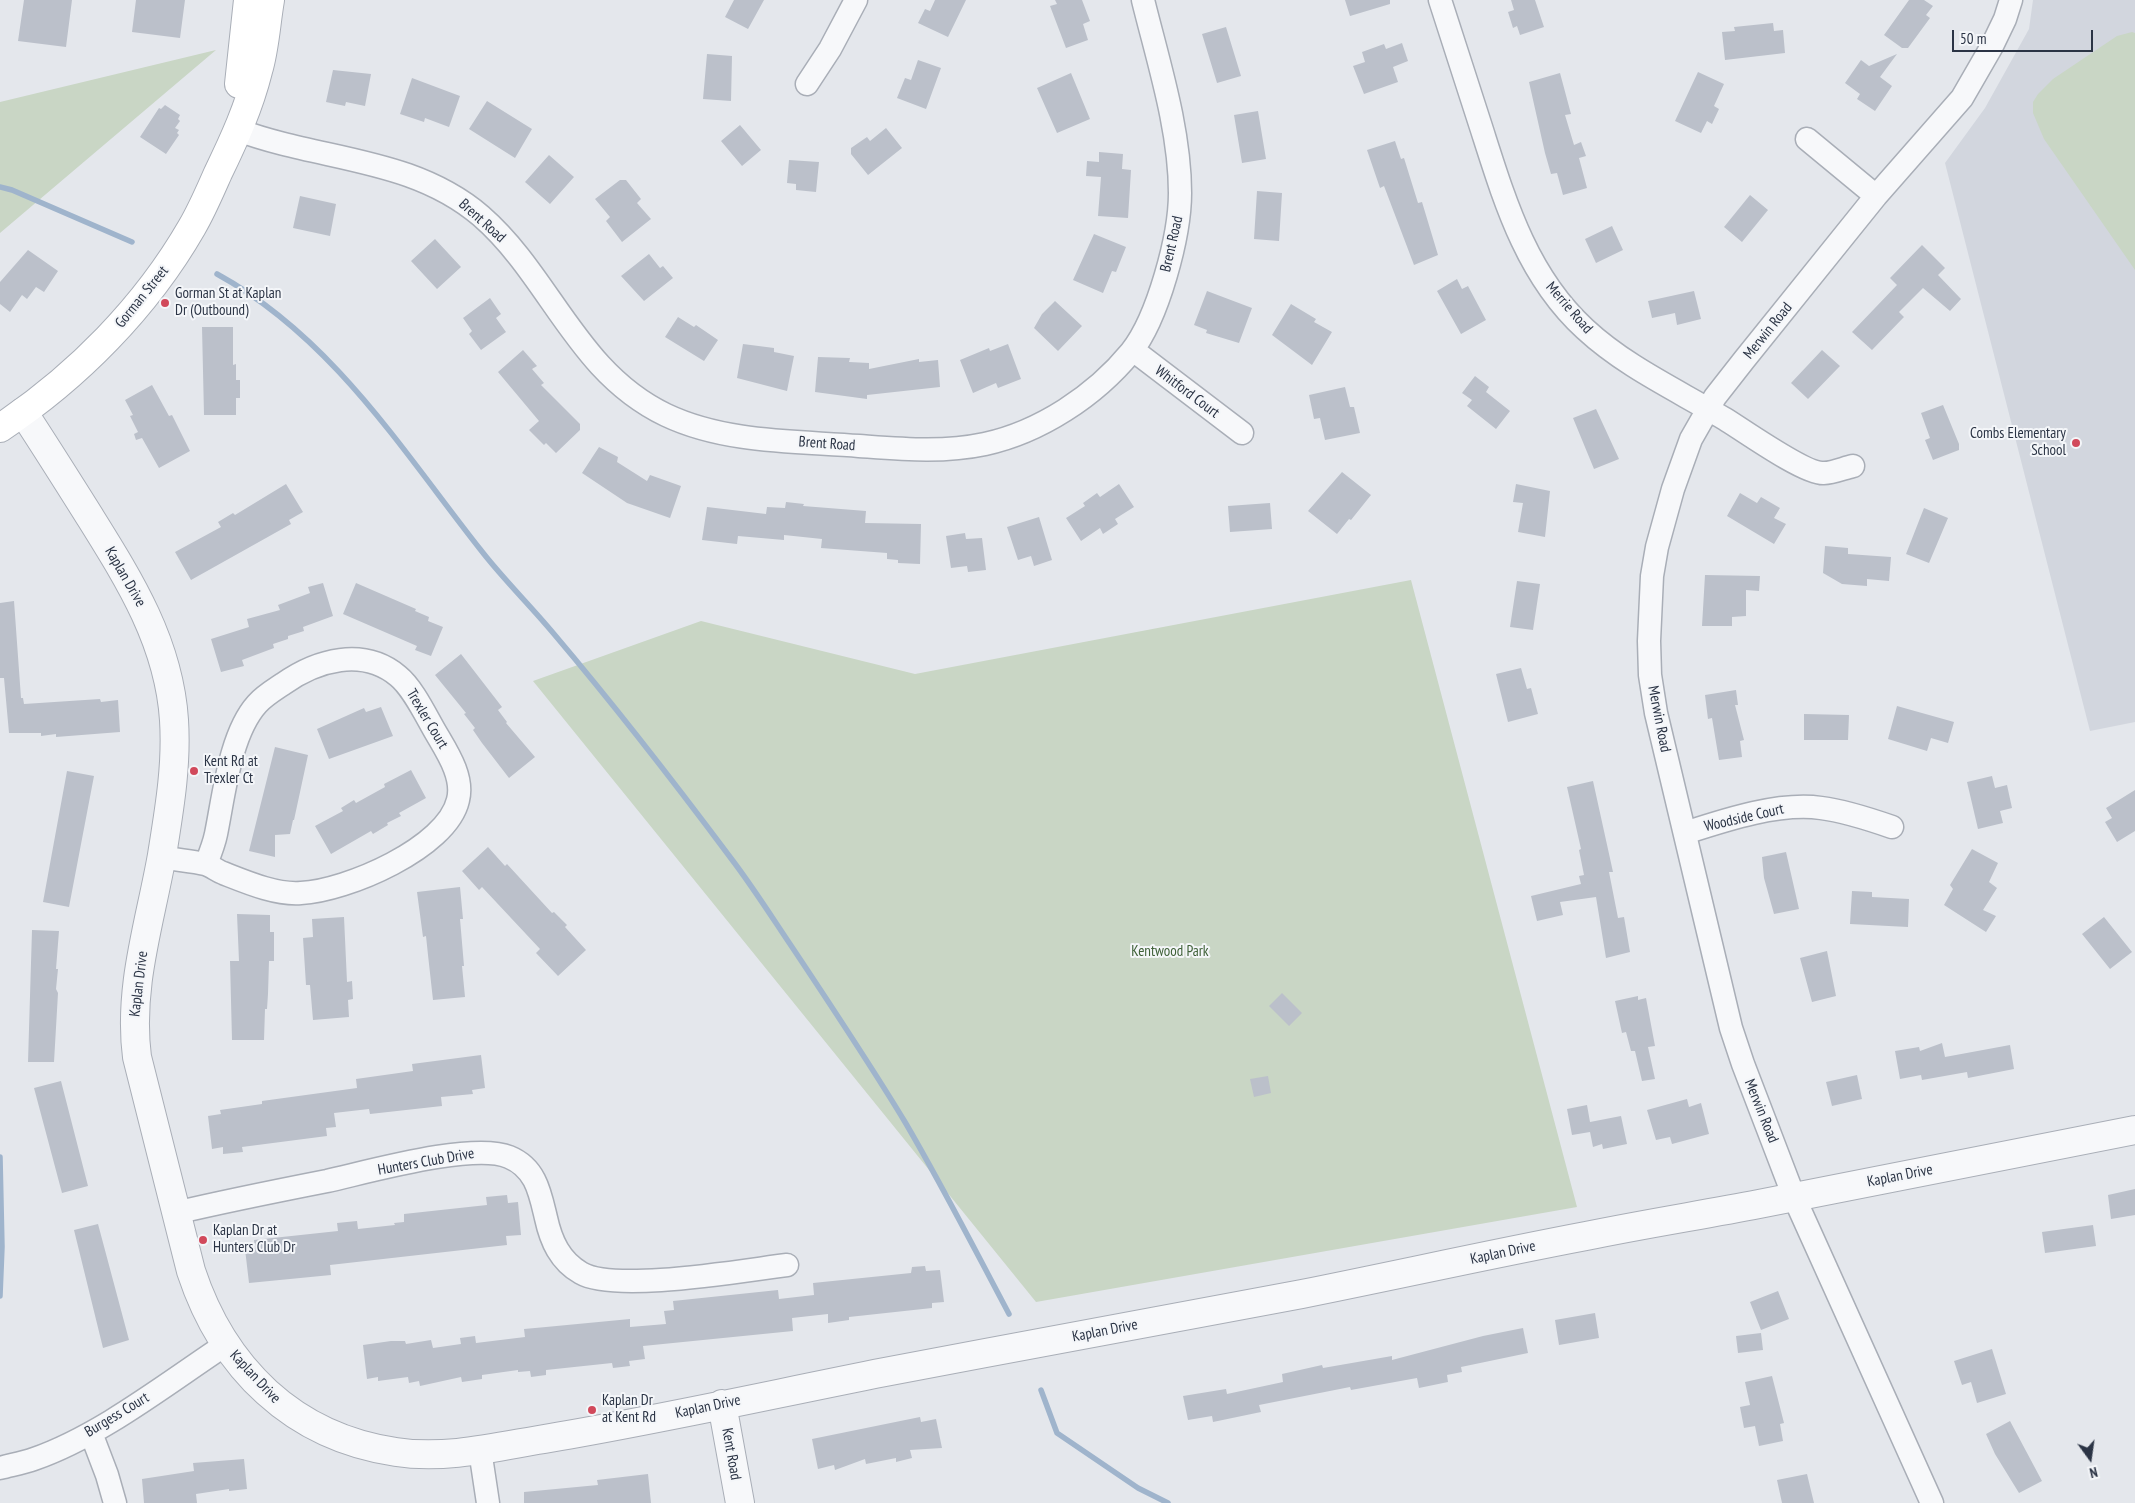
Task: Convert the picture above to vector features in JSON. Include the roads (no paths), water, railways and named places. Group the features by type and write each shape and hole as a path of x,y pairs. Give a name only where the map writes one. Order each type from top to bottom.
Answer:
{"main road":[{"name":"Gorman Street","path":"238,130 238,95 248,0"},
{"name":"Gorman Street","path":"0,428 24,412 100,346 135,309 171,261 193,226 238,130 259,69 270,0"}],"street":[{"path":"807,84 830,49 856,0"},
{"name":"Brent Road","path":"238,130 267,141 392,170 438,186 480,216 498,232 586,350 604,371 628,392 668,416 718,432 754,438 909,450 960,448 988,443 1030,429 1075,404 1106,377 1132,350 1157,302 1174,248 1179,216 1180,191 1178,157 1168,102 1144,0"},
{"name":"Merrie Road","path":"1440,0 1506,208 1531,260 1568,311 1583,328 1640,370 1708,409 1796,464 1822,474 1853,466"},
{"name":"Merwin Road","path":"1932,1503 1794,1197 1731,1028 1662,740 1652,684 1648,641 1649,609 1657,547 1673,489 1691,439 1715,396 1876,196 1962,98 1992,46 2005,19 2011,0"},
{"path":"1807,139 1876,196"},
{"name":"Whitford Court","path":"1132,350 1242,433"},
{"name":"Kaplan Drive","path":"24,412 134,589 147,615 160,649 168,680 174,719 175,763 162,856 142,949 134,1004 134,1029 137,1057 175,1213 200,1298 225,1345 257,1383 283,1407 316,1427 344,1439 372,1448 402,1453 443,1453 480,1450 634,1424 722,1404 1290,1296 1590,1235 2135,1130"},
{"name":"Trexler Court","path":"162,856 206,864 222,873 258,885 300,894 341,885 377,872 405,857 447,821 458,800 456,772 445,748 400,676 387,668 354,658 328,662 290,678 257,704 246,722 235,748 216,836 206,864"},
{"name":"Woodside Court","path":"1685,833 1765,812 1792,807 1820,808 1892,827"},
{"name":"Hunters Club Drive","path":"175,1213 435,1157 488,1152 508,1156 520,1163 533,1175 551,1239 568,1264 583,1274 606,1280 660,1280 787,1265"},
{"name":"Burgess Court","path":"0,1468 34,1459 90,1433 119,1417 225,1345"},
{"name":"Kent Road","path":"722,1404 740,1503"},
{"path":"90,1433 107,1475 115,1503"},
{"path":"480,1450 488,1503"}],"waterway":[{"path":"0,187 12,190 132,242"},
{"path":"217,274 258,300 296,330 362,398 393,435 489,560 577,661 687,801 755,891 837,1014 905,1122 1009,1314"},
{"path":"0,1157 2,1247 0,1296"},
{"path":"1041,1390 1057,1433 1138,1488 1168,1503"}],"place":[{"name":"Gorman St at Kaplan Dr (Outbound)","path":"165,303"},
{"name":"Combs Elementary School","path":"2076,443"},
{"name":"Kent Rd at Trexler Ct","path":"194,771"},
{"name":"Kaplan Dr at Hunters Club Dr","path":"203,1240"},
{"name":"Kaplan Dr at Kent Rd","path":"592,1410"}],"park label":[{"name":"Kentwood Park","path":"1170,952"}]}
